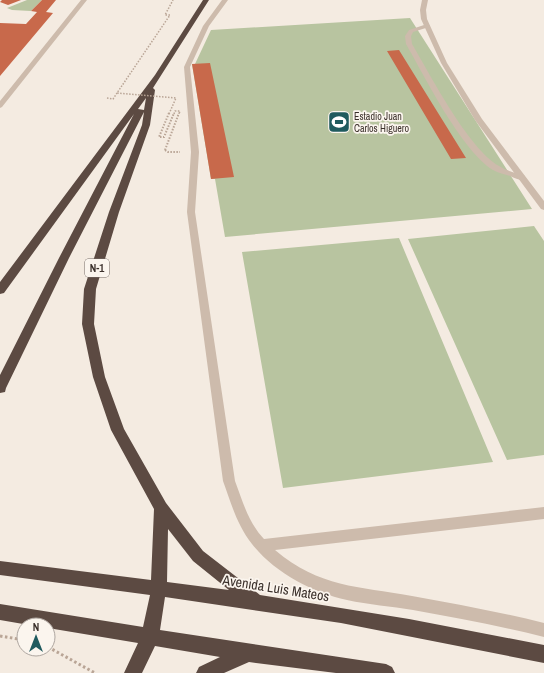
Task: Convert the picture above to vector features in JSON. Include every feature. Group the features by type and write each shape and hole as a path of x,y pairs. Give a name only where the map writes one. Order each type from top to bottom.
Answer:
{"highway":[{"name":"N-1","path":"0,290 158,76 206,0"},
{"name":"N-1","path":"0,388 64,258 158,76"},
{"name":"N-1","path":"151,90 146,125 114,212 90,289 88,324 99,377 118,430 161,508 198,556 256,602"},
{"path":"133,673 150,637 159,588 161,508"},
{"name":"Avenida Luis Mateos","path":"0,568 256,602 463,636 544,654"},
{"path":"0,612 248,653 310,660 386,673"},
{"path":"205,673 248,653"}],"street":[{"path":"0,106 84,0"},
{"path":"225,0 206,26 187,66 195,152 191,212 229,481 240,513 261,545 286,566 311,580 339,592 503,620 544,630"},
{"path":"425,0 423,10 427,26 444,64 479,120 544,207"},
{"path":"427,26 411,31 408,36 409,44 445,104 478,153 496,168 522,178"},
{"path":"261,545 292,543 544,513"}],"path":[{"path":"107,98 113,99 170,15 165,14 173,0"},
{"path":"117,93 176,98 159,137 164,137 175,111 180,111 165,150"},
{"path":"0,636 16,639"},
{"path":"56,651 95,673"}],"green space":[{"path":"27,0 42,0 31,11 12,10 7,8"},
{"name":"Estadio Juan Carlos Higuero","path":"410,18 532,209 225,237 215,179 211,179 192,64 195,64 211,30"},
{"path":"534,226 544,241 544,455 507,460 408,239"},
{"path":"399,238 493,462 283,488 242,252"}],"building":[{"path":"2,0 21,0 8,5 0,2"},
{"path":"42,0 56,0 46,12 53,13 0,76 0,23 26,24 37,12 31,11"},
{"path":"399,50 466,158 451,159 387,51"},
{"path":"210,63 234,177 211,179 192,64"}],"place":[{"name":"Estadio Juan Carlos Higuero","path":"339,122"}]}
